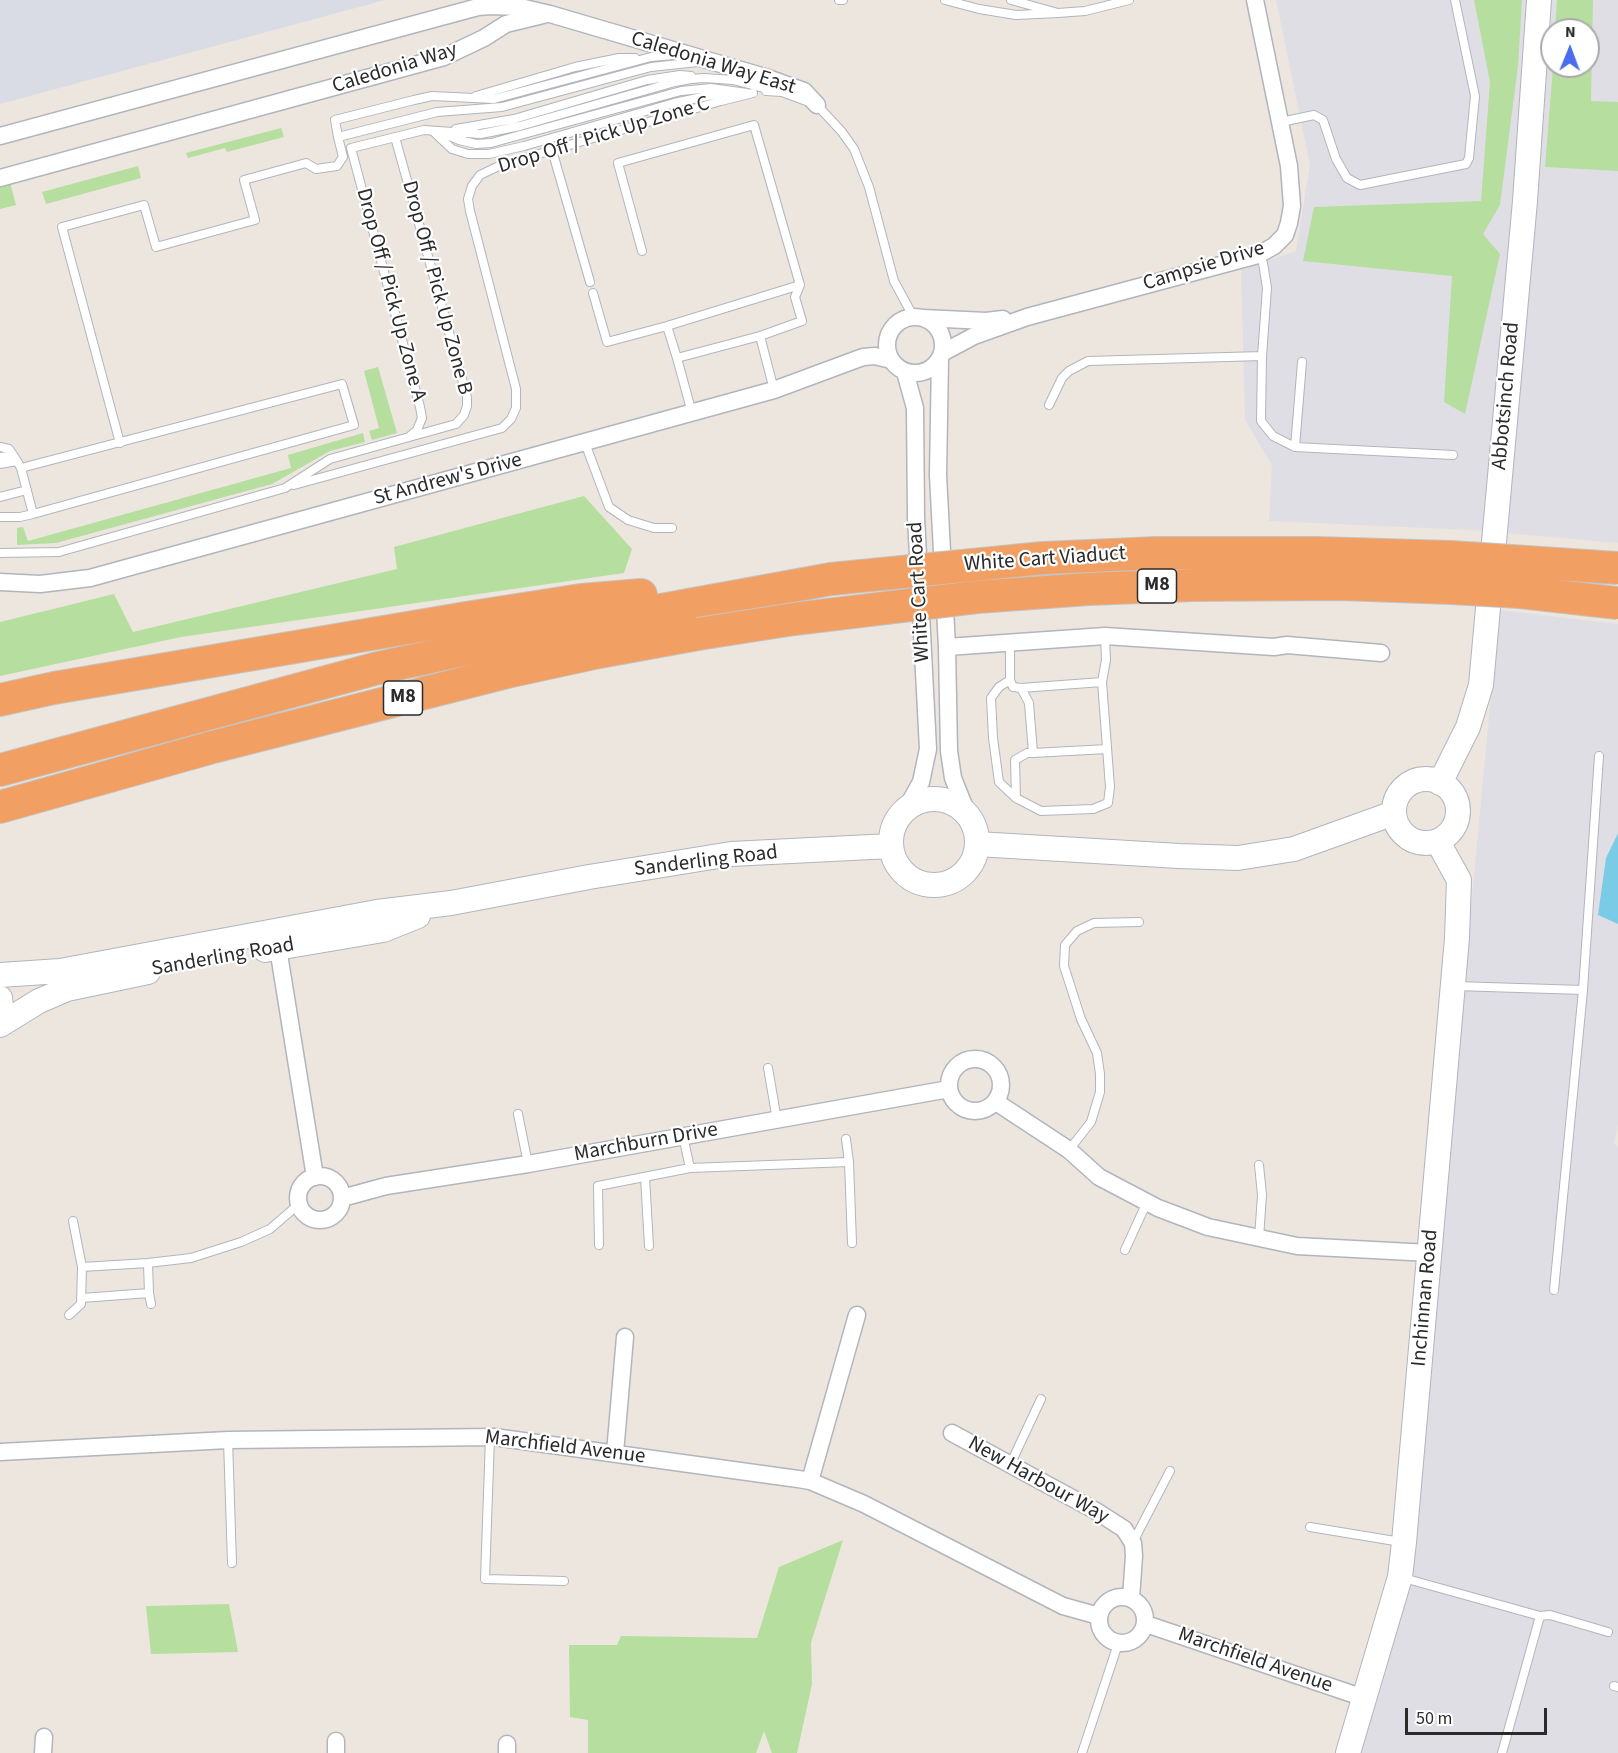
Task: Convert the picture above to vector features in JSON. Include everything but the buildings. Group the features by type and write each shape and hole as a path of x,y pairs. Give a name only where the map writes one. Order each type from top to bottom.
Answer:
{"highway":[{"name":"White Cart Viaduct","path":"583,612 831,579 1043,558 1156,553 1318,553 1440,557 1618,568"},
{"name":"White Cart Viaduct","path":"213,747 507,672 594,653 698,634 977,597 1089,589 1194,585 1352,584 1520,592 1618,603"},
{"path":"0,700 129,675 583,612"},
{"name":"M8","path":"0,770 583,612"},
{"path":"0,821 213,747"},
{"name":"M8","path":"0,807 213,747"}],"street":[{"name":"Campsie Drive","path":"941,356 974,336 1027,317 1258,255 1274,246 1285,236 1292,206 1289,166 1255,0"},
{"name":"Abbotsinch Road","path":"1440,783 1468,727 1481,685 1525,201 1539,0"},
{"name":"Caledonia Way","path":"0,136 478,7 520,7 550,14"},
{"name":"Caledonia Way East","path":"550,14 804,91 817,105"},
{"name":"Caledonia Way","path":"0,178 444,57 474,44 506,24 550,14"},
{"name":"Campsie Drive","path":"918,318 986,321 1027,317"},
{"path":"918,318 937,328 942,336 941,356 932,368 915,374 905,372 891,360 887,350 887,341 897,324 918,318"},
{"name":"St Andrew's Drive","path":"0,582 40,584 90,578 774,390 863,357 875,356 891,360"},
{"name":"White Cart Road","path":"941,356 938,475 947,647 949,751 953,778 969,818"},
{"name":"White Cart Road","path":"905,372 915,408 916,517 928,749 921,782 906,810"},
{"name":"White Cart Road","path":"947,647 1105,636 1274,647 1287,645 1381,653"},
{"path":"1420,780 1432,780 1449,789 1455,798 1458,812 1456,823 1450,833 1438,842 1426,844 1409,839 1400,831 1394,813 1395,802 1401,790 1410,783 1420,780"},
{"path":"935,799 955,805 969,818 976,833 977,844 975,855 961,876 951,882 927,885 915,881 897,866 891,846 895,824 906,810 915,804 935,799"},
{"path":"977,844 1238,858 1294,849 1394,813"},
{"name":"Inchinnan Road","path":"1348,1753 1400,1577 1404,1542 1453,986 1459,880 1438,842"},
{"name":"Sanderling Road","path":"0,975 60,971 377,912 451,903 583,878 731,854 891,846"},
{"name":"Sanderling Road","path":"0,1023 39,1001 89,983 383,930 451,903"},
{"path":"278,948 315,1177"},
{"path":"0,998 2,1015 0,1023"},
{"path":"974,1059 982,1059 996,1068 1000,1076 1001,1093 996,1102 980,1111 962,1108 955,1102 949,1089 953,1070 959,1064 974,1059"},
{"name":"Marchburn Drive","path":"342,1198 386,1186 528,1164 949,1089"},
{"path":"996,1102 1069,1150 1099,1177 1147,1202 1208,1227 1297,1246 1430,1253"},
{"path":"322,1176 336,1183 342,1198 338,1211 327,1219 320,1220 306,1216 299,1204 298,1195 301,1187 315,1177 322,1176"},
{"path":"810,1482 857,1315"},
{"path":"615,1453 625,1337"},
{"name":"New Harbour Way","path":"952,1434 1096,1511 1124,1529 1133,1543"},
{"name":"Marchfield Avenue","path":"0,1452 228,1440 490,1437 810,1482 864,1504 1063,1606 1099,1616"},
{"path":"1131,1598 1133,1543"},
{"path":"1122,1597 1131,1598 1143,1608 1146,1624 1144,1631 1133,1641 1118,1644 1105,1637 1101,1631 1099,1616 1107,1602 1122,1597"},
{"name":"Marchfield Avenue","path":"1146,1624 1365,1698"}],"lane":[{"path":"838,0 843,0"},
{"path":"945,0 1016,15 1085,11 1129,0"},
{"path":"1011,0 1058,13"},
{"path":"1281,122 1314,115 1323,120 1336,159 1347,178 1360,185 1466,164 1469,158 1475,96 1455,0"},
{"path":"120,443 62,227 144,205 156,248 255,220 244,180 306,164 316,169 337,166 343,157 334,120 432,96 494,99 651,57 685,54"},
{"path":"338,137 437,112 502,108 651,67 711,61"},
{"path":"395,137 424,130 481,134 520,126 675,82 704,78 733,80 817,105"},
{"path":"437,131 459,140 484,144 681,91 711,88 753,93 771,90"},
{"name":"Drop Off / Pick Up Zone C","path":"0,553 59,552 502,428 511,419 516,408 516,389 470,211 468,199 472,186 480,175 499,166 552,150 721,100 753,93"},
{"name":"Caledonia Way East","path":"817,105 842,132 860,159 894,281 918,318"},
{"path":"642,251 618,163 754,125 800,285 795,297 802,321 760,336 677,358"},
{"name":"Drop Off / Pick Up Zone A","path":"395,137 351,148 420,407 422,418 417,430 408,437"},
{"name":"Drop Off / Pick Up Zone B","path":"395,137 467,397 464,415 456,424 408,437"},
{"path":"552,150 590,282"},
{"path":"1258,255 1263,263 1267,288 1262,356 1261,421 1273,436 1295,447 1453,455"},
{"path":"593,293 606,342 667,326 800,285"},
{"path":"667,326 692,413"},
{"path":"760,336 774,390"},
{"path":"1049,405 1062,378 1069,371 1088,361 1262,356"},
{"path":"1295,447 1302,362"},
{"path":"0,464 19,464 120,443 342,384 354,425 33,514 20,517 0,517"},
{"path":"285,488 330,459 408,437"},
{"path":"585,443 609,507 628,520 654,528 672,528"},
{"path":"0,447 9,449 19,464 33,514"},
{"path":"0,457 8,456 19,464"},
{"path":"0,497 27,490"},
{"path":"1010,680 999,687 991,698 993,738 999,782 1016,798 1041,811 1093,809 1108,802 1110,787 1102,682 1106,660 1105,636"},
{"path":"1010,643 1010,680 1013,687 1102,682"},
{"path":"1021,688 1029,703 1030,753"},
{"path":"1016,798 1015,760 1030,753 1107,748"},
{"path":"1554,1290 1583,990 1599,756"},
{"path":"1069,1150 1091,1122 1100,1092 1100,1074 1097,1053 1080,1018 1064,966 1065,945 1077,931 1094,923 1139,922"},
{"path":"1453,986 1583,990"},
{"path":"768,1068 777,1120"},
{"path":"518,1114 528,1164"},
{"path":"683,1136 690,1168"},
{"path":"846,1139 852,1243"},
{"path":"600,1245 598,1186 690,1168 849,1162"},
{"path":"1259,1165 1262,1195 1259,1238"},
{"path":"645,1177 649,1246"},
{"path":"1125,1250 1147,1202"},
{"path":"81,1268 191,1258 241,1242 270,1229 299,1204"},
{"path":"69,1315 81,1304 82,1298 81,1268 73,1221"},
{"path":"148,1263 151,1304"},
{"path":"82,1298 149,1293"},
{"path":"1010,1465 1041,1398"},
{"path":"490,1437 485,1579 564,1581"},
{"path":"228,1440 231,1563"},
{"path":"1133,1543 1170,1471"},
{"path":"1310,1527 1404,1542"},
{"path":"1400,1577 1540,1616 1550,1615 1608,1632"},
{"path":"1503,1753 1540,1616"},
{"path":"1082,1753 1118,1644"}],"shaded area":[{"path":"0,0 385,0 0,104"},
{"path":"1276,0 1618,0 1618,543 1471,530 1269,521 1272,465 1245,420 1241,270 1296,251 1310,165"},
{"path":"1499,610 1618,624 1618,833 1606,858 1599,914 1618,924 1618,1124 1614,1143 1618,1147 1618,1753 1356,1753 1407,1586"}],"green space":[{"path":"1474,0 1522,0 1518,66 1500,205 1483,234 1500,254 1465,414 1444,402 1452,276 1303,261 1314,207 1481,201 1490,82"},
{"path":"1557,0 1593,0 1593,18 1556,18"},
{"path":"1552,78 1591,78 1591,101 1618,102 1618,171 1545,167"},
{"path":"281,128 284,137 227,152 225,148 188,158 186,153"},
{"path":"138,166 141,178 46,204 42,192"},
{"path":"10,182 16,205 0,209 0,185"},
{"path":"378,367 397,433 372,440 369,431 379,428 364,371"},
{"path":"363,433 365,442 330,451 272,484 56,543 17,545 17,528 23,527 28,541 291,468 288,455"},
{"path":"584,496 632,549 624,573 181,637 0,676 0,622 114,594 133,632 397,569 394,547"},
{"path":"843,1540 811,1643 812,1684 797,1753 772,1753 764,1731 756,1753 588,1753 588,1720 570,1717 569,1645 617,1645 621,1636 757,1638 779,1567"},
{"path":"229,1604 238,1652 151,1654 146,1606"}],"water":[{"path":"1618,833 1618,924 1598,915 1606,858"}]}
